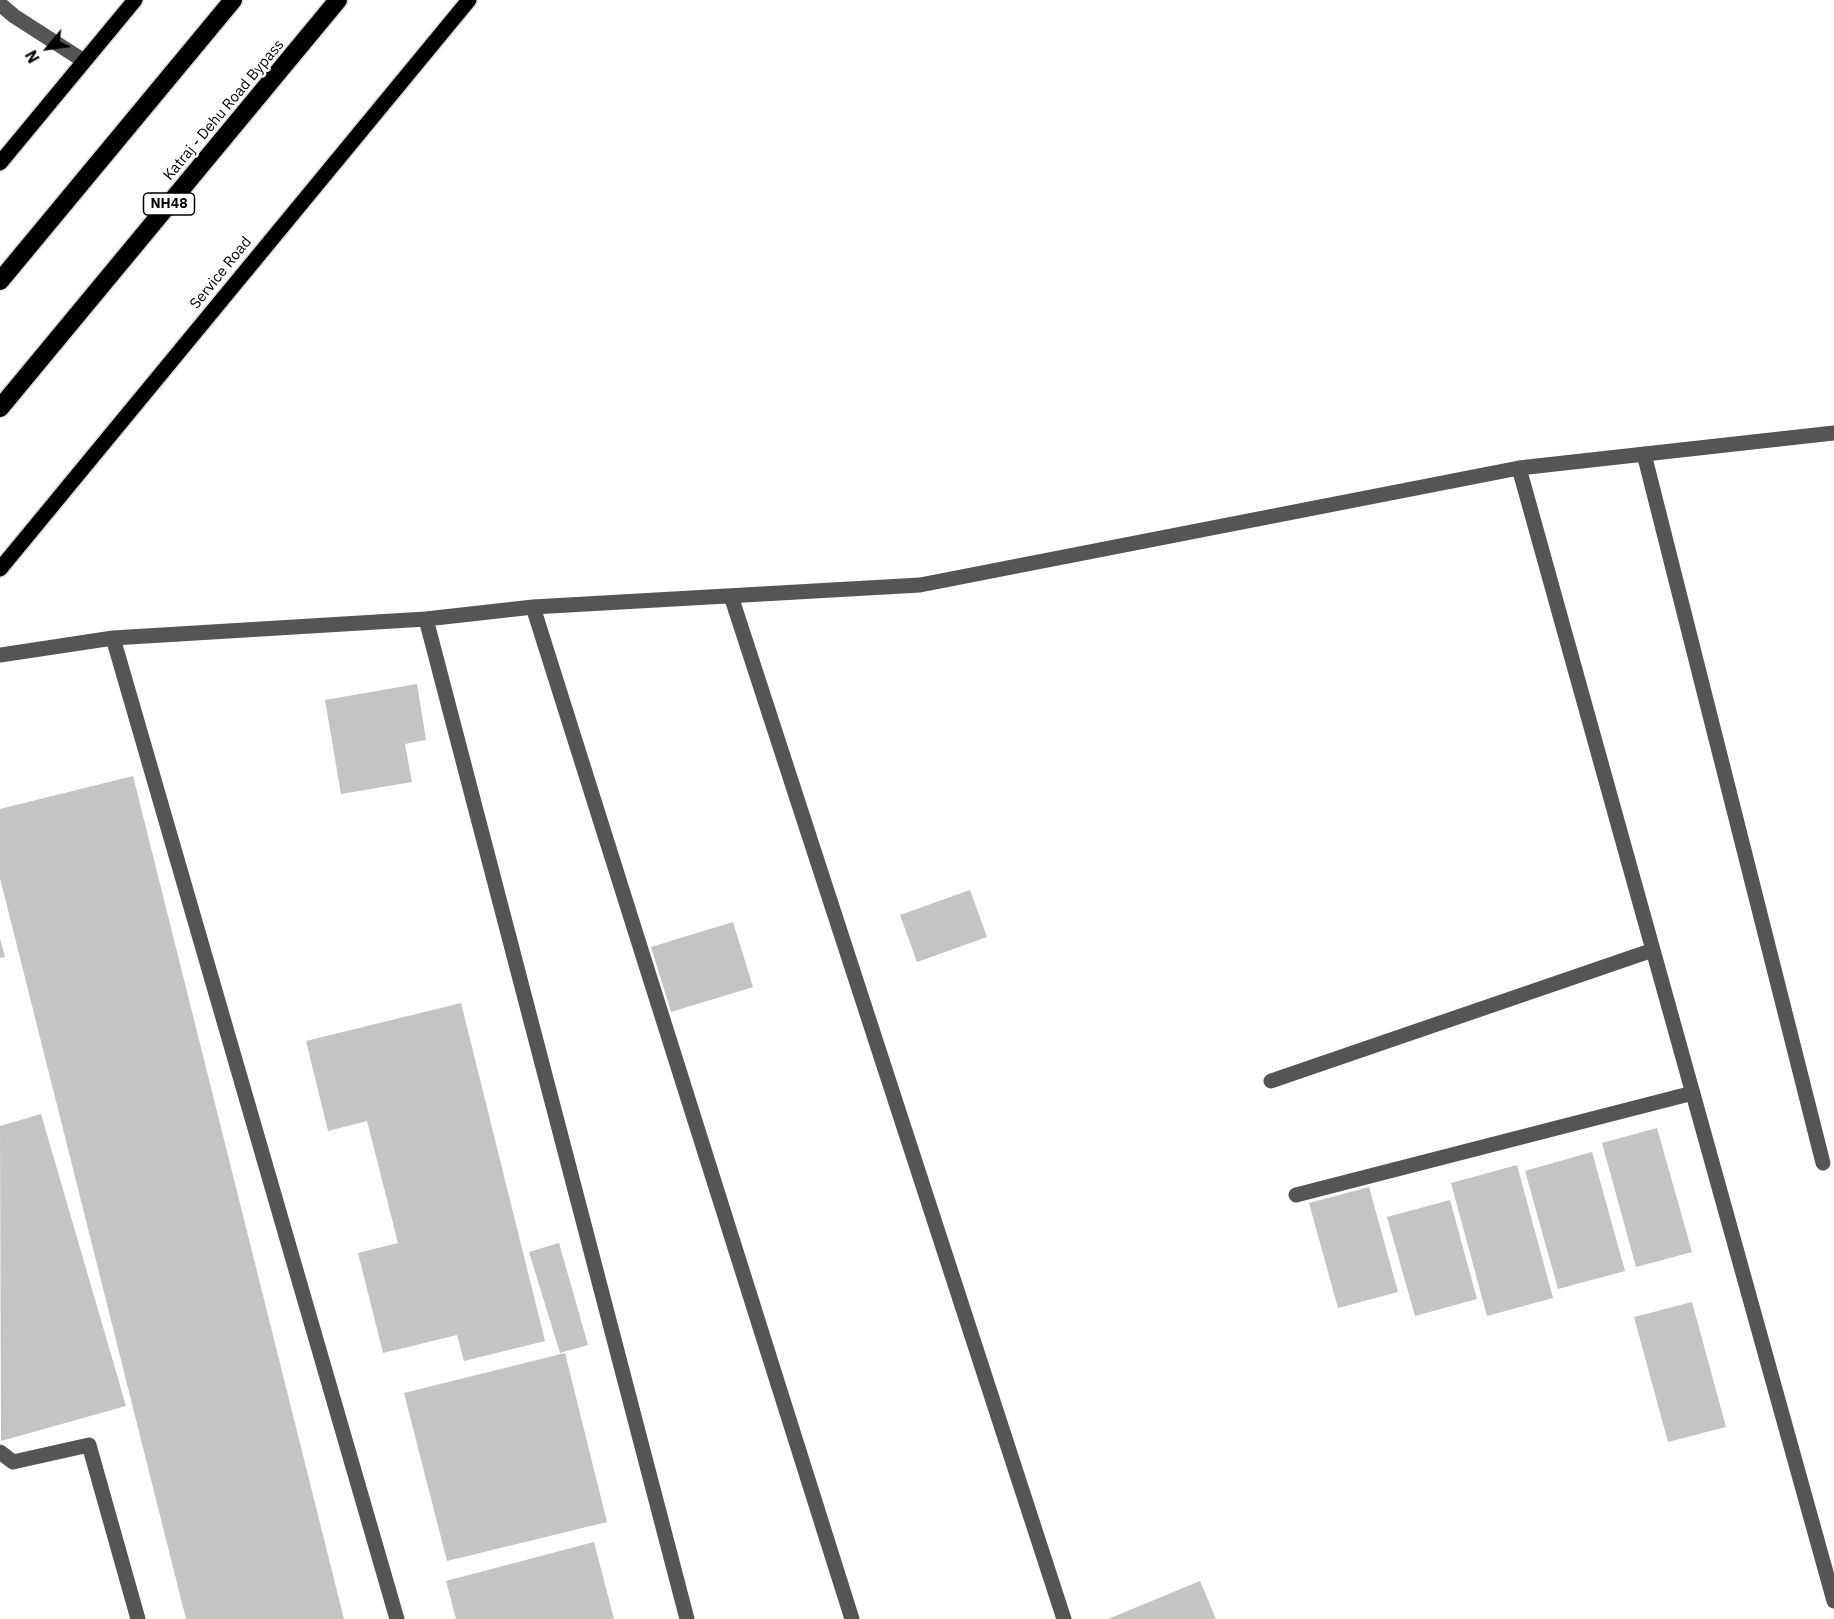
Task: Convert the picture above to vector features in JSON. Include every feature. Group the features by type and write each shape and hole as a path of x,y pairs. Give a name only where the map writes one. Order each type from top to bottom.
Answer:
{"highway":[{"path":"0,281 233,0"},
{"name":"Katraj - Dehu Road Bypass","path":"0,408 338,0"}],"main road":[{"path":"0,163 135,0"},
{"name":"Service Road","path":"0,569 469,0"}],"street":[{"path":"0,4 14,16 84,62"},
{"path":"0,655 113,638 426,619 533,608 920,585 1519,468 1834,433"},
{"path":"1644,454 1823,1163"},
{"path":"1519,468 1834,1601"},
{"path":"731,596 1064,1619"},
{"path":"533,608 852,1619"},
{"path":"426,619 687,1619"},
{"path":"113,638 397,1619"},
{"path":"1271,1081 1653,950"},
{"path":"1296,1196 1693,1093"},
{"path":"0,1452 13,1462 89,1445 138,1619"}],"building":[{"path":"417,684 426,740 405,744 412,782 341,794 325,700"},
{"path":"133,776 344,1619 186,1619 0,878 0,809"},
{"path":"970,890 987,937 917,962 900,915"},
{"path":"733,922 753,987 671,1012 651,947"},
{"path":"0,939 5,957 0,958"},
{"path":"461,1003 545,1341 464,1361 457,1335 383,1353 358,1253 398,1243 367,1121 328,1131 306,1041"},
{"path":"41,1114 126,1406 1,1441 0,1126"},
{"path":"1657,1128 1692,1252 1636,1267 1602,1143"},
{"path":"1592,1152 1625,1271 1558,1289 1525,1171"},
{"path":"1517,1165 1553,1298 1487,1316 1451,1183"},
{"path":"1369,1187 1398,1292 1338,1308 1309,1203"},
{"path":"1450,1200 1477,1299 1415,1316 1387,1217"},
{"path":"559,1243 588,1345 560,1353 529,1252"},
{"path":"1692,1302 1726,1427 1668,1442 1634,1317"},
{"path":"565,1353 607,1522 447,1561 404,1393"},
{"path":"594,1542 614,1619 456,1619 446,1581"},
{"path":"1200,1581 1216,1619 1108,1619"}]}
